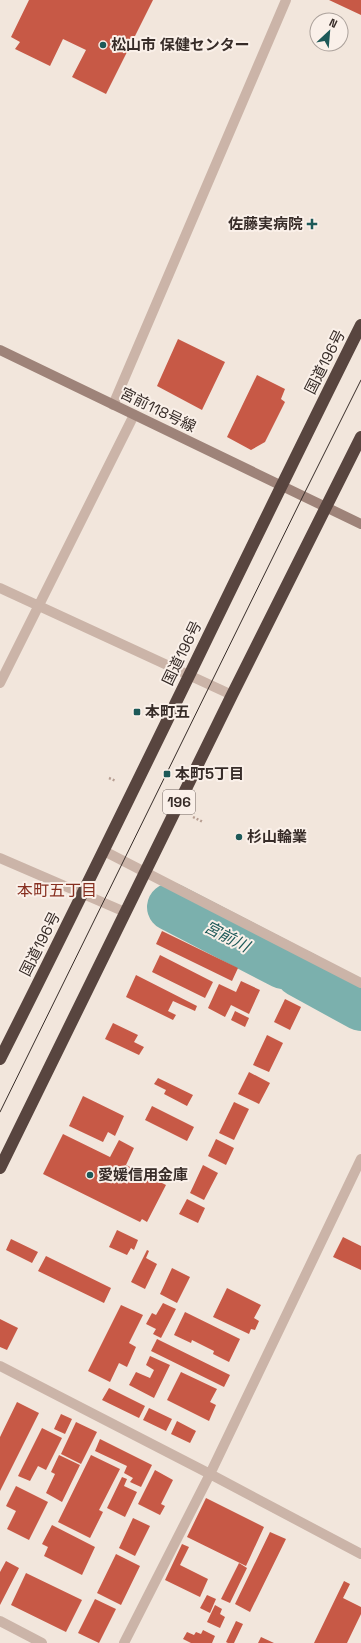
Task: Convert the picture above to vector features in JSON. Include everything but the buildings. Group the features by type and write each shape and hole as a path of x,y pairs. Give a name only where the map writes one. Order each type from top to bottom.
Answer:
{"highway":[{"name":"国道196号","path":"0,1059 84,893 361,325"},
{"name":"196","path":"0,1168 325,506 361,437"}],"street":[{"path":"114,405 286,0"},
{"name":"宮前118号線","path":"0,350 361,524"},
{"path":"0,683 134,415"},
{"path":"0,588 190,674 232,695"},
{"path":"104,851 361,983"},
{"path":"0,858 125,912"},
{"path":"124,1643 210,1474 361,1159"},
{"path":"0,1366 210,1474 361,1554"},
{"path":"0,1622 42,1643"}],"waterway":[{"name":"宮前川","path":"171,907 283,965"},
{"name":"宮前川","path":"299,973 361,1007"}],"tram line":[{"path":"0,1112 361,380"}],"place":[{"name":"松山市 保健センター","path":"103,45"},
{"name":"佐藤実病院","path":"312,224"},
{"name":"本町五","path":"137,712"},
{"name":"本町5丁目","path":"167,774"},
{"name":"杉山輪業","path":"239,837"},
{"name":"愛媛信用金庫","path":"90,1175"}],"district":[{"name":"本町五丁目","path":"57,890"}]}
